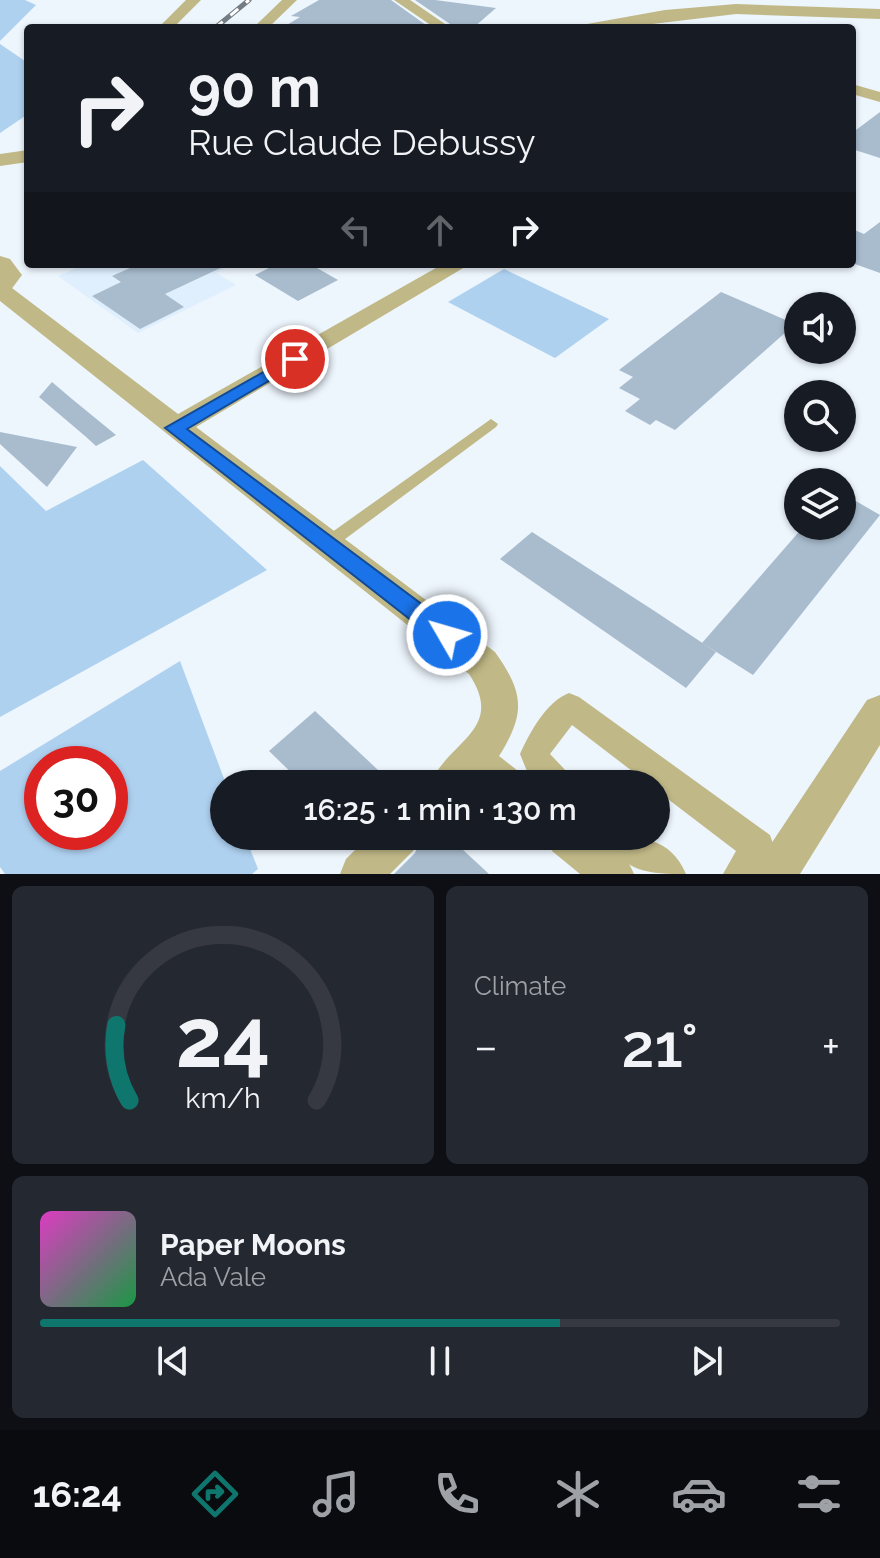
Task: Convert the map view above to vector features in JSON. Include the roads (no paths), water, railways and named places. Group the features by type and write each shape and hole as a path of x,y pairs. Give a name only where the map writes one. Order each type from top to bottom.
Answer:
{"street":[{"path":"169,24 194,0"},
{"path":"264,24 290,0"},
{"path":"401,0 438,24"},
{"path":"617,24 689,12 753,6 870,8"},
{"path":"689,12 870,8"},
{"path":"856,90 880,97"},
{"path":"0,160 24,157"},
{"path":"174,428 452,268"},
{"path":"7,273 174,428 482,663 501,693 498,723 478,770"},
{"path":"542,770 535,754 541,741 569,706 655,770"},
{"path":"776,874 880,712"},
{"path":"670,781 758,847 740,874"},
{"path":"361,874 384,850"},
{"path":"584,850 613,874"},
{"path":"639,850 669,874"}],"lane":[{"path":"327,544 491,424"}],"railway":[{"path":"220,24 249,0"}]}
